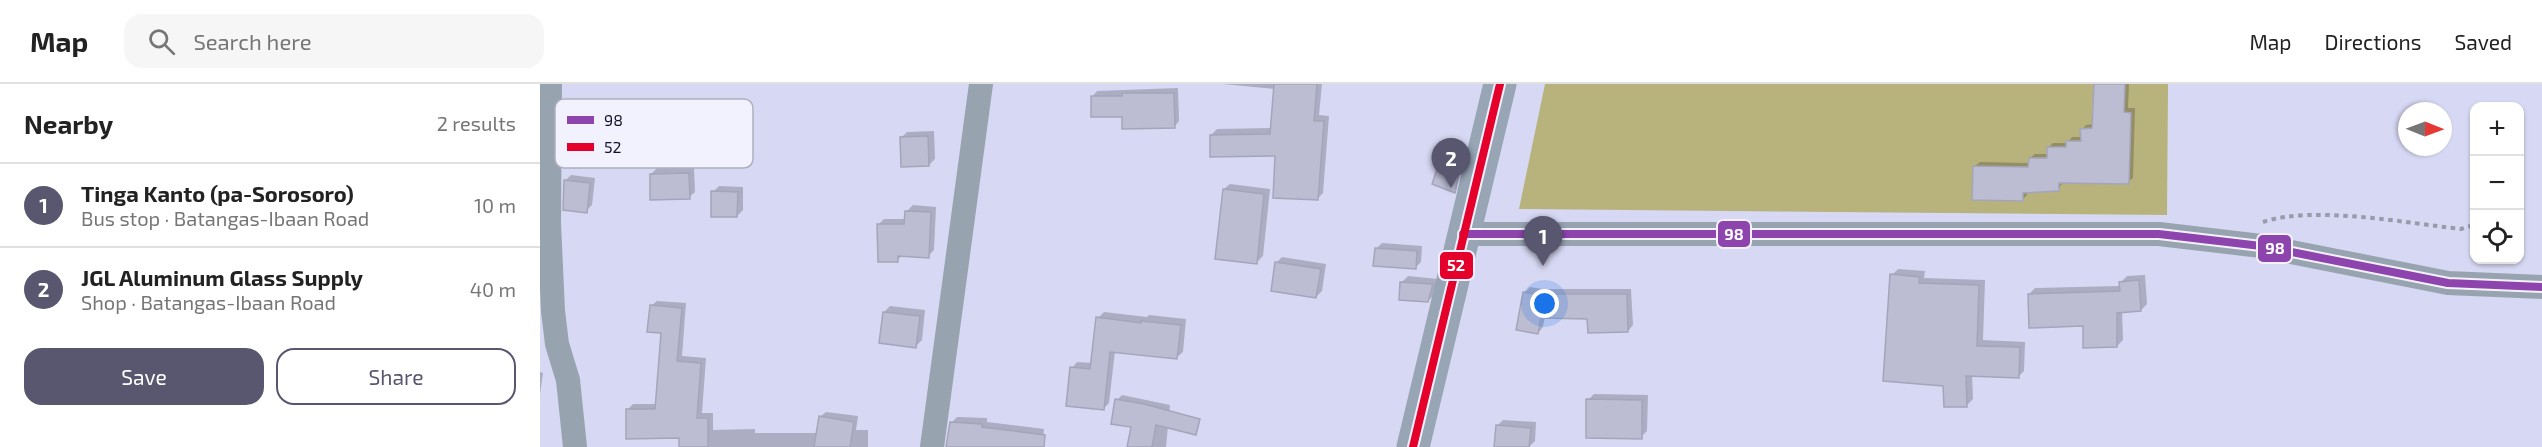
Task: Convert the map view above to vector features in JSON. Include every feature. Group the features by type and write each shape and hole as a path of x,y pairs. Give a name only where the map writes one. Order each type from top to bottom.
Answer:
{"main road":[{"path":"1413,447 1500,84"}],"street":[{"path":"550,84 549,223 553,311 557,345 568,380 575,447"},
{"path":"932,447 981,84"},
{"path":"1463,234 2159,234 2261,246 2448,283 2542,287"}],"path":[{"path":"2262,222 2282,216 2350,217 2461,229 2470,226"}],"shaded area":[{"path":"1545,84 2168,84 2167,215 1519,209"}],"building":[{"path":"1274,84 1317,84 1314,121 1324,121 1318,200 1273,198 1275,156 1210,157 1210,135 1270,134"},
{"path":"2094,84 2125,84 2124,112 2131,113 2129,184 2059,183 2059,191 2023,193 2023,201 1972,200 1973,166 2028,167 2029,158 2047,158 2047,147 2066,147 2066,141 2081,141 2080,129 2092,128"},
{"path":"1122,93 1174,93 1175,128 1122,129 1122,117 1091,117 1091,96 1122,96"},
{"path":"928,136 929,166 901,167 900,137"},
{"path":"1438,166 1459,174 1455,193 1432,184"},
{"path":"689,173 690,199 650,200 650,174"},
{"path":"564,180 590,183 587,213 563,210"},
{"path":"1223,189 1264,194 1257,264 1215,259"},
{"path":"711,191 738,192 737,217 711,217"},
{"path":"905,211 931,212 929,258 898,256 898,262 878,262 877,224 904,224"},
{"path":"1375,248 1417,251 1416,269 1373,266"},
{"path":"1275,262 1321,269 1316,298 1271,291"},
{"path":"1890,274 1920,277 1919,283 1979,285 1977,346 2020,347 2019,378 1966,376 1967,407 1944,407 1943,386 1883,381"},
{"path":"2139,280 2141,311 2117,313 2117,347 2083,348 2083,326 2029,328 2028,294 2120,291 2119,282"},
{"path":"1400,282 1433,284 1428,302 1399,300"},
{"path":"1523,292 1627,294 1628,332 1588,333 1587,319 1541,318 1538,334 1516,330"},
{"path":"650,305 682,308 677,361 701,363 697,418 708,418 708,447 679,447 679,438 626,439 626,409 655,409 661,333 647,332"},
{"path":"883,312 920,316 916,348 879,343"},
{"path":"1096,317 1181,325 1177,359 1110,352 1104,410 1066,406 1070,367 1090,369"},
{"path":"1115,399 1200,419 1196,435 1156,425 1152,447 1127,447 1131,427 1111,424"},
{"path":"1586,399 1642,400 1642,439 1586,438"},
{"path":"819,416 854,422 850,447 814,447"},
{"path":"950,422 982,424 982,427 1045,435 1044,447 946,447"},
{"path":"1496,425 1531,428 1529,447 1494,447"}],"transit line":[{"name":"52","path":"1413,447 1500,84"},
{"name":"98","path":"1463,234 2159,234 2261,246 2448,283 2542,287"}],"place":[{"name":"JGL Aluminum Glass Supply","path":"1451,188"},
{"name":"Tinga Kanto (pa-Sorosoro)","path":"1543,266"}]}
